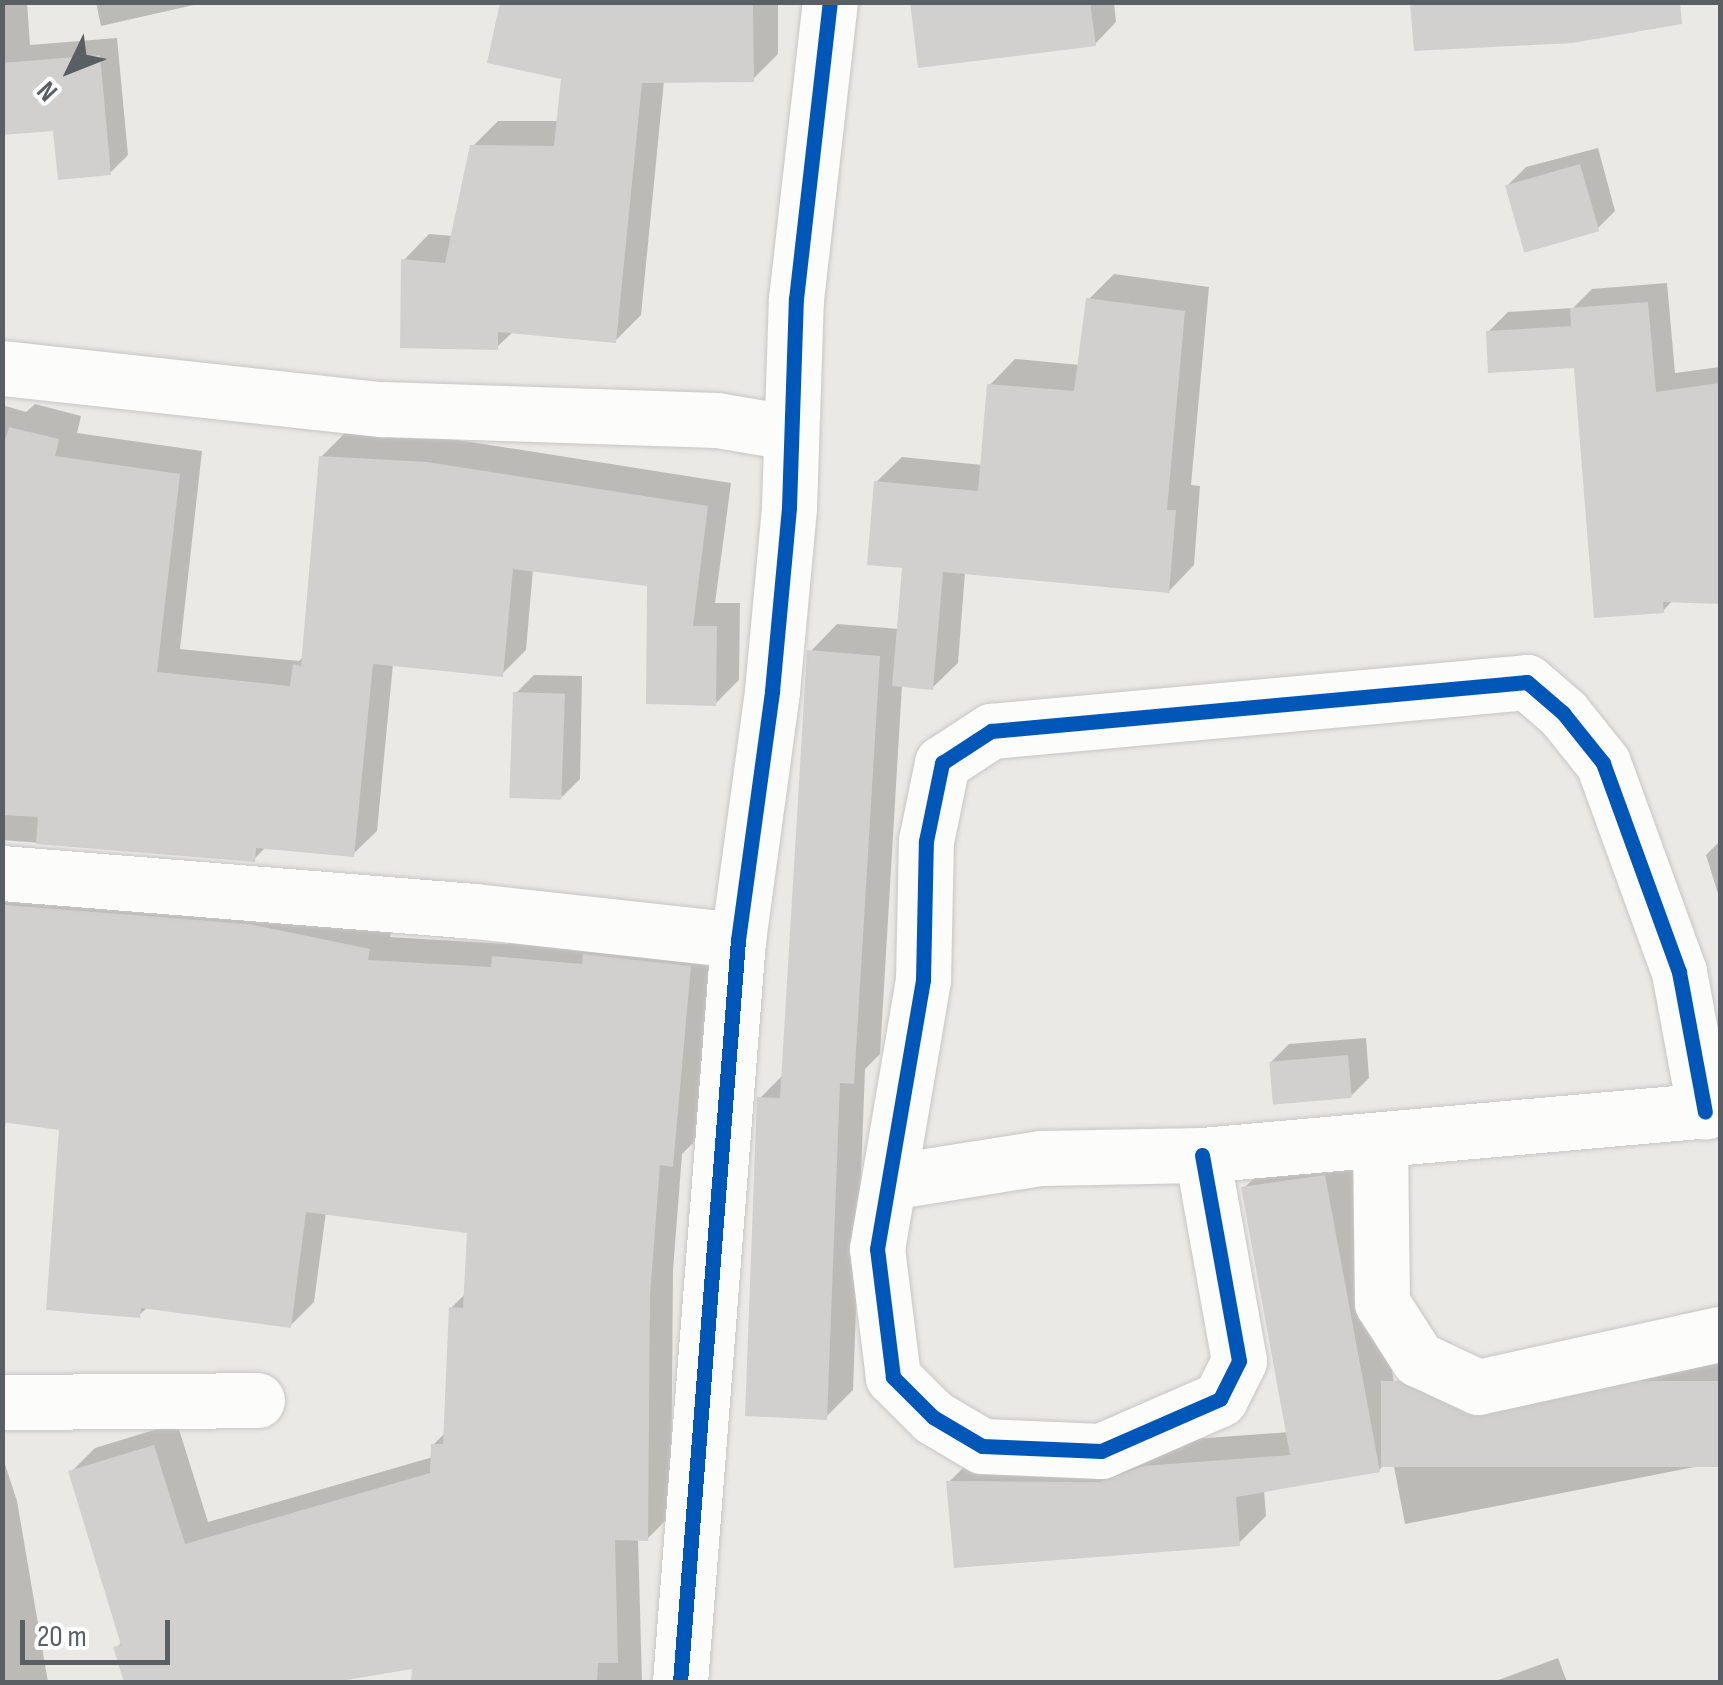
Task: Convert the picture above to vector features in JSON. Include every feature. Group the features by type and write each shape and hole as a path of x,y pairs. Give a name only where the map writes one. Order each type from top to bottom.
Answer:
{"street":[{"path":"680,1682 738,940 772,691 789,506 788,432 830,2"},
{"path":"2,368 382,409 716,420 788,432"},
{"path":"890,1182 1040,1158 1202,1155 1713,1110 1679,972 1602,763 1564,712 1527,682 992,731 942,763 926,841 923,980 876,1249 893,1377 932,1417 982,1446 1101,1451 1220,1399 1239,1361 1202,1155"},
{"path":"2,873 738,940"},
{"path":"1380,1142 1382,1303 1418,1359 1478,1387 1720,1334"},
{"path":"2,1402 257,1400"}],"building":[{"path":"500,2 753,2 754,82 642,83 616,343 498,332 498,350 400,348 401,259 445,263 470,145 554,146 561,79 487,63"},
{"path":"910,2 1090,2 1096,46 918,68"},
{"path":"1410,2 1680,2 1682,24 1572,43 1414,51"},
{"path":"100,55 111,175 58,180 53,131 2,135 2,63"},
{"path":"1580,164 1599,231 1524,253 1505,185"},
{"path":"1086,298 1185,311 1167,510 1176,510 1169,593 943,572 933,690 892,686 902,568 867,565 874,481 978,491 987,384 1074,391"},
{"path":"1648,302 1656,392 1720,383 1720,604 1663,602 1664,613 1594,618 1574,368 1488,373 1486,331 1571,326 1570,308"},
{"path":"9,427 59,439 55,456 180,474 157,672 290,686 293,664 301,666 319,456 427,462 708,506 693,626 717,626 716,706 646,704 647,586 513,569 503,677 373,664 354,857 256,848 255,862 36,844 38,817 2,815 2,452"},
{"path":"807,650 880,656 854,1084 840,1083 827,1420 745,1416 757,1097 780,1098"},
{"path":"513,692 565,694 561,800 509,798"},
{"path":"5,905 249,924 370,949 368,960 491,967 492,956 582,964 583,954 691,966 673,1167 660,1165 650,1295 648,1541 615,1540 618,1663 598,1663 597,1682 411,1682 412,1669 334,1682 124,1682 113,1647 121,1645 68,1471 154,1445 185,1544 430,1473 431,1444 443,1444 449,1307 463,1308 467,1233 306,1212 291,1328 141,1308 140,1318 46,1310 59,1130 2,1122"},
{"path":"1348,1055 1352,1098 1273,1105 1269,1062"},
{"path":"1325,1175 1380,1472 1236,1497 1240,1546 954,1568 946,1481 1100,1482 1144,1466 1290,1455 1241,1187"},
{"path":"1381,1381 1720,1381 1720,1467 1381,1467"}],"cycle path":[{"path":"680,1682 738,940 772,691 789,507 796,299 830,2"},
{"path":"1202,1155 1239,1361 1220,1399 1101,1451 982,1446 933,1417 893,1377 877,1249 923,980 926,841 942,763 991,731 1527,682 1563,713 1603,763 1679,972 1705,1112"}]}
